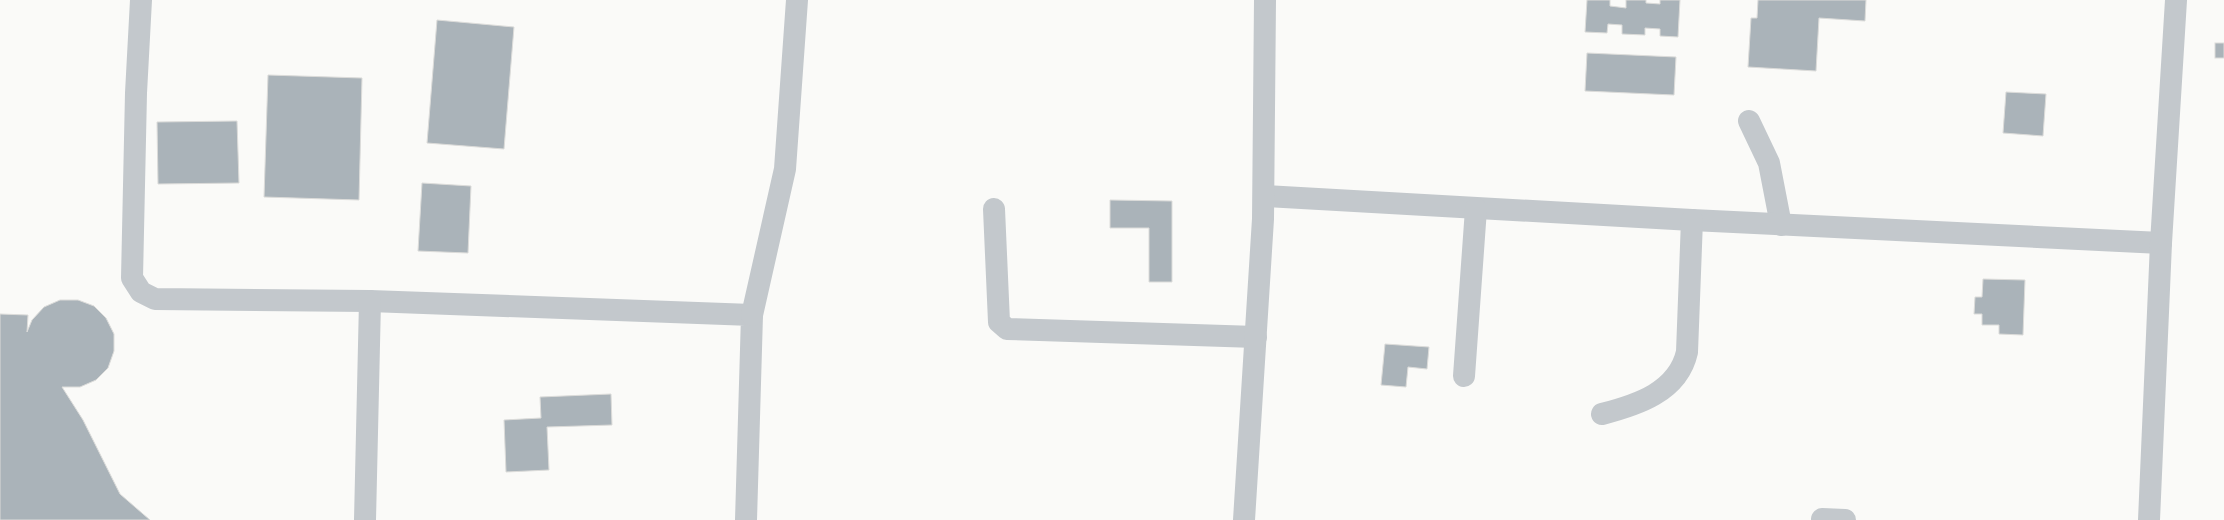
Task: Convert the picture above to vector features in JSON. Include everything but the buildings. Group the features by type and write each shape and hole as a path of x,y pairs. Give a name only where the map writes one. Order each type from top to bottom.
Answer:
{"street":[{"path":"141,0 136,93 132,278 141,292 155,299 370,301 752,315"},
{"path":"746,520 752,315 784,169 797,0"},
{"path":"1244,520 1264,196 1265,0"},
{"path":"2144,519 2176,0"},
{"path":"1749,121 1769,163 1781,225"},
{"path":"1264,196 1781,225 2161,243"},
{"path":"1464,376 1476,208"},
{"path":"994,209 999,322 1007,329 1256,336"},
{"path":"1602,414 1632,406 1651,398 1680,372 1685,362 1687,352 1692,220"},
{"path":"365,520 370,301"},
{"path":"1822,519 1845,520"}]}
